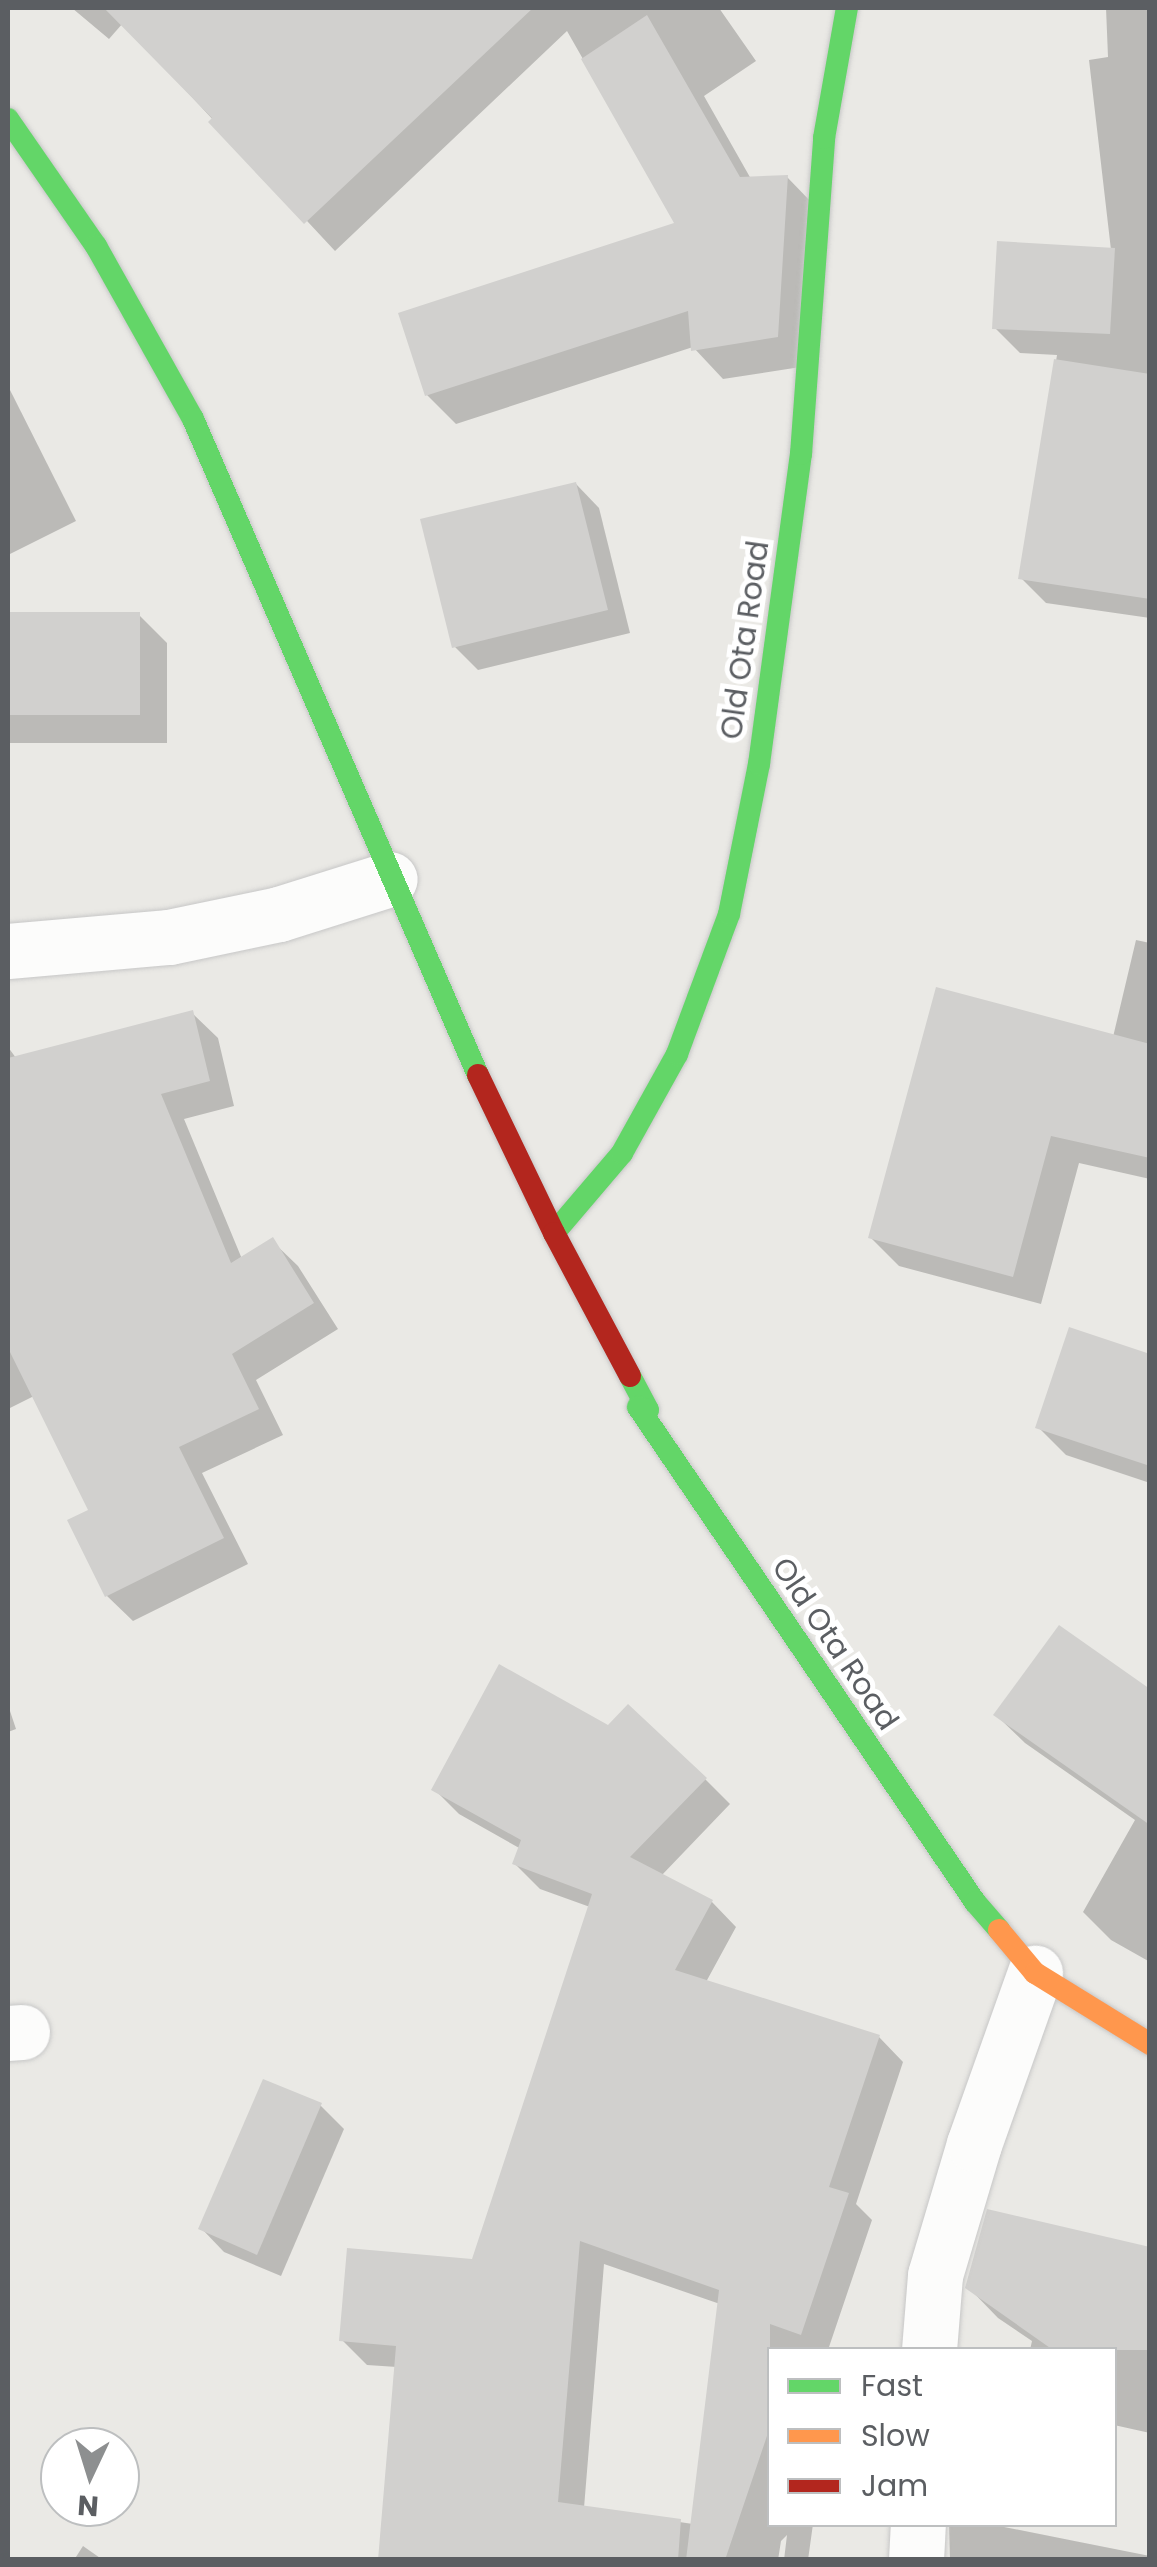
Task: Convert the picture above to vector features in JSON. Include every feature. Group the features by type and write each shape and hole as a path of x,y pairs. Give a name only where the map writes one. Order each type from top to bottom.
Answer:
{"street":[{"name":"Old Ota Road","path":"554,1232 622,1153 677,1054 729,914 758,764 801,454 824,138 847,8"},
{"name":"Old Ota Road","path":"8,119 96,246 193,420 390,880 554,1232 648,1410 638,1407 965,1888 1035,1973 1150,2044"},
{"path":"8,952 169,937 279,914 390,880"},
{"path":"929,2347 935,2275 974,2144 1035,1973"},
{"path":"916,2560 918,2527"}],"building":[{"path":"104,8 533,8 304,224 208,122 212,118"},
{"path":"647,15 740,177 788,175 778,337 691,351 688,311 425,396 398,313 674,223 581,59"},
{"path":"997,241 1115,248 1110,334 992,329"},
{"path":"1054,359 1150,374 1150,599 1018,579"},
{"path":"576,482 608,610 452,648 420,519"},
{"path":"8,612 140,612 140,715 8,715"},
{"path":"936,987 1150,1044 1150,1158 1051,1136 1013,1277 868,1238"},
{"path":"193,1010 210,1081 161,1094 231,1263 273,1237 314,1303 232,1354 259,1409 179,1447 224,1538 105,1597 67,1520 88,1510 8,1348 8,1058"},
{"path":"1069,1327 1150,1354 1150,1466 1035,1428"},
{"path":"1059,1625 1150,1689 1150,1825 993,1715"},
{"path":"499,1664 608,1725 628,1704 707,1778 630,1857 713,1900 675,1970 880,2035 829,2187 849,2193 801,2335 770,2324 767,2436 725,2560 686,2560 719,2290 580,2241 558,2502 681,2519 678,2560 378,2560 396,2346 339,2341 347,2248 472,2259 592,1894 512,1864 521,1840 431,1790"},
{"path":"263,2079 322,2103 257,2255 198,2229"},
{"path":"987,2209 1150,2247 1150,2350 1049,2347 965,2288"}],"traffic: fast":[{"path":"554,1233 622,1153 677,1054 729,914 759,764 801,454 824,138 847,8"},
{"path":"8,119 96,246 193,419 478,1075"},
{"path":"630,1376 648,1410 638,1407 975,1902 999,1930"}],"traffic: slow":[{"path":"999,1930 1035,1973 1150,2044"}],"traffic: jam":[{"path":"478,1075 554,1233 630,1376"}]}
